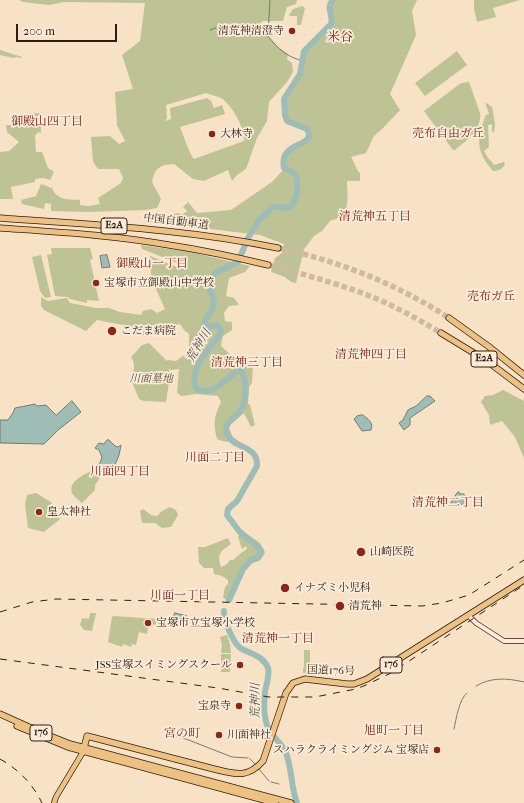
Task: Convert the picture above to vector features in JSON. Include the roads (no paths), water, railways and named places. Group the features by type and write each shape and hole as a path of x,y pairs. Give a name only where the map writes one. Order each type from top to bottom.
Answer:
{"highway":[{"name":"中国自動車道","path":"0,218 140,227 226,238 278,248"},
{"name":"中国自動車道","path":"0,228 105,236 194,249 268,265"},
{"name":"E2A","path":"449,318 488,346 524,375"},
{"name":"E2A","path":"441,333 487,361 524,389"},
{"name":"国道176号","path":"83,750 87,736 234,774 246,773 257,767 263,761 286,693 293,683 305,679 354,684 367,679 524,580"},
{"name":"176","path":"0,714 83,750 275,803"},
{"name":"176","path":"0,718 68,748 83,750 291,803"}],"main road":[{"path":"468,615 476,623 504,641 524,641"},
{"path":"54,803 83,750"}],"water":[{"path":"107,255 110,267 102,268 100,256"},
{"path":"427,396 430,396 435,401 410,418 410,425 404,430 399,423 403,420 408,410 416,406"},
{"path":"72,401 81,412 58,430 44,444 0,443 0,420 8,420 15,408 35,404 37,406 46,405 56,415"},
{"path":"363,415 371,423 371,430 362,431 354,419 357,416"},
{"path":"107,440 115,446 118,447 121,445 116,462 105,474 95,467 100,463 102,457 99,450 95,448 99,443 104,444"},
{"path":"459,492 460,494 464,494 468,506 456,503 450,504"},
{"path":"175,613 187,616 186,622 173,619"}],"waterway":[{"path":"270,0 268,36 283,52 303,61"},
{"name":"荒神川","path":"229,600 243,569 251,560 258,558 261,551 239,531 227,515 228,509 237,501 257,466 254,454 250,450 230,439 226,430 226,426 240,411 244,403 245,387 242,372 239,371 219,386 209,391 197,389 194,382 197,368 201,360 221,333 221,330 217,325 205,328 204,325 214,303 213,296 207,282 217,272 238,262 248,238 259,220 273,207 289,208 294,202 297,192 297,178 294,173 284,168 284,159 292,148 307,139 309,135 307,129 287,121 284,99 300,74 304,51 331,24 330,6 333,0"},
{"path":"210,30 223,25 235,25 250,35 268,36"},
{"name":"荒神川","path":"224,611 231,635 239,647 259,657 268,668 264,700 266,721 269,729 286,753 297,803"},
{"path":"476,686 487,681 499,679 524,682"},
{"path":"454,729 460,705 467,693"},
{"path":"171,734 185,739"},
{"path":"186,739 232,757 248,758"},
{"path":"250,759 255,764"},
{"path":"258,768 269,781"},
{"path":"271,782 279,784"}],"tunnel":[{"path":"278,248 301,253 367,275 409,295 449,318"},
{"path":"268,265 307,275 358,291 406,313 441,333"}],"railway":[{"path":"0,612 32,602 56,599 422,606 442,603 469,595 524,560"},
{"path":"0,659 218,688 269,697 315,697 356,689 391,673 524,585"},
{"path":"0,759 13,767 30,783 42,803"}],"place":[{"name":"清荒神清澄寺","path":"292,31"},
{"name":"大林寺","path":"212,134"},
{"name":"宝塚市立御殿山中学校","path":"96,283"},
{"name":"こだま病院","path":"112,331"},
{"name":"皇太神社","path":"39,512"},
{"name":"山崎医院","path":"361,552"},
{"name":"イナズミ小児科","path":"285,588"},
{"name":"清荒神","path":"340,606"},
{"name":"宝塚市立宝塚小学校","path":"148,623"},
{"name":"JSS宝塚スイミングスクール","path":"240,665"},
{"name":"宝泉寺","path":"239,706"},
{"name":"川面神社","path":"219,735"},
{"name":"スハラクライミングジム 宝塚店","path":"437,750"}],"district":[{"name":"米谷","path":"340,38"},
{"name":"御殿山四丁目","path":"47,122"},
{"name":"売布自由ガ丘","path":"448,134"},
{"name":"清荒神五丁目","path":"375,217"},
{"name":"御殿山一丁目","path":"152,264"},
{"name":"売布ガ丘","path":"491,297"},
{"name":"清荒神四丁目","path":"371,355"},
{"name":"清荒神三丁目","path":"247,363"},
{"name":"川面二丁目","path":"215,458"},
{"name":"川面四丁目","path":"120,472"},
{"name":"清荒神二丁目","path":"448,503"},
{"name":"川面一丁目","path":"180,596"},
{"name":"清荒神一丁目","path":"278,639"},
{"name":"旭町一丁目","path":"394,731"},
{"name":"宮の町","path":"182,734"}],"park label":[{"name":"川面墓地","path":"151,379"}]}
